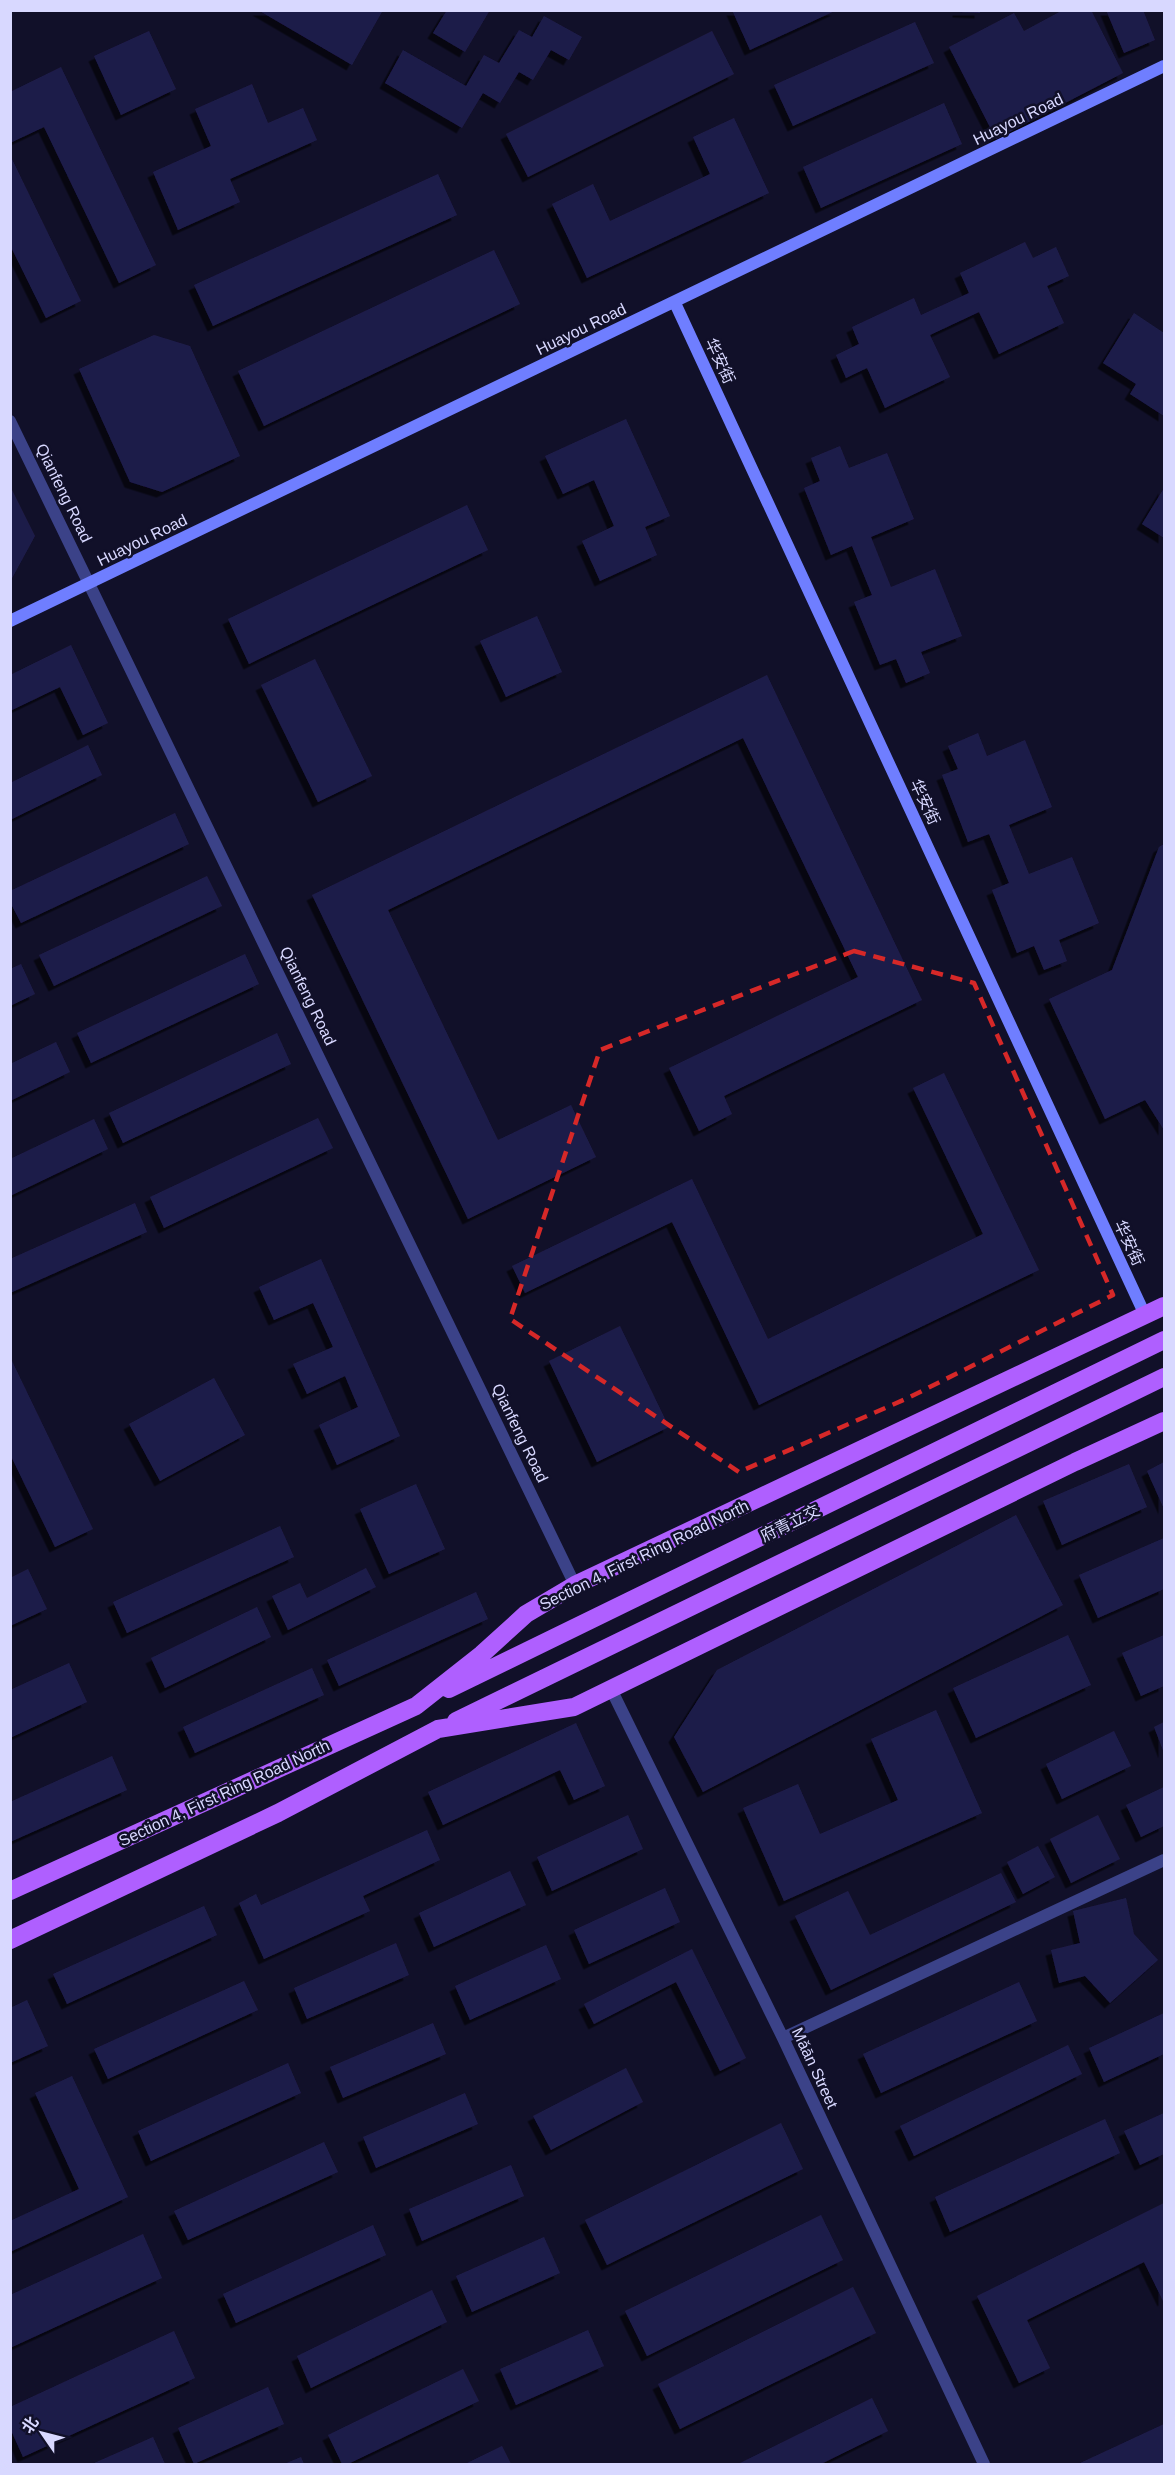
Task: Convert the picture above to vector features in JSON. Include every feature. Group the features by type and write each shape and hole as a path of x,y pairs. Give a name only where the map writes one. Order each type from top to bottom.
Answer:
{"main road":[{"name":"Section 4, First Ring Road North","path":"10,1891 416,1706 482,1654 526,1614 575,1585 1164,1306"},
{"name":"府青立交","path":"416,1706 1164,1340"},
{"name":"府青立交","path":"438,1729 1164,1377"},
{"path":"10,1940 278,1813 438,1729 574,1707 1075,1462 1164,1421"}],"street":[{"name":"Huayou Road","path":"10,621 1164,66"},
{"name":"华安街","path":"675,303 1144,1315"},
{"name":"Qianfeng Road","path":"10,421 575,1585"},
{"name":"Mǎān Street","path":"611,1689 783,2038 984,2464"},
{"path":"783,2038 1164,1860"}],"highlighted area":[{"path":"854,951 974,983 1113,1295 908,1398 739,1472 510,1319 600,1050"}],"building":[{"path":"258,10 383,10 352,65"},
{"path":"447,10 490,10 465,52 433,33"},
{"path":"732,10 837,10 750,50"},
{"path":"958,10 980,10 980,13 958,12"},
{"path":"1063,10 1091,10 1123,73 996,139 949,47 1014,13 1024,31"},
{"path":"1106,10 1143,10 1155,40 1124,53"},
{"path":"544,16 582,37 569,60 551,50 533,80 519,72 500,103 483,93 462,128 385,83 403,50 466,86 484,55 499,63 519,30 532,37"},
{"path":"915,22 934,63 793,126 774,85"},
{"path":"149,31 176,89 121,115 94,56"},
{"path":"712,31 734,74 528,177 506,134"},
{"path":"61,67 156,265 119,283 44,127 10,143 10,92"},
{"path":"252,84 268,123 303,108 317,140 230,179 240,202 178,230 153,172 211,146 195,109"},
{"path":"944,103 962,144 821,208 803,167"},
{"path":"734,118 769,193 587,278 552,204 593,184 610,221 710,174 693,137"},
{"path":"10,155 81,301 46,318 10,245"},
{"path":"438,174 457,215 213,326 194,285"},
{"path":"1025,242 1033,258 1056,247 1069,276 1047,286 1064,323 999,354 979,312 930,335 950,377 885,408 867,368 846,378 836,355 859,344 852,327 914,298 921,315 969,293 960,273"},
{"path":"494,250 520,304 264,426 238,371"},
{"path":"1134,313 1164,333 1164,416 1130,394 1136,384 1103,363"},
{"path":"154,335 190,346 240,456 162,492 130,482 79,369"},
{"path":"626,419 670,516 645,527 657,555 600,581 582,541 614,526 594,480 563,494 545,456"},
{"path":"840,446 849,468 887,453 914,519 871,537 891,587 935,569 962,636 921,652 930,673 906,683 896,659 880,665 854,602 872,595 852,546 831,555 804,488 820,481 811,458"},
{"path":"10,486 35,536 10,582"},
{"path":"1164,488 1164,538 1142,524"},
{"path":"467,505 488,550 249,664 228,619"},
{"path":"537,616 562,672 506,697 480,641"},
{"path":"71,645 108,723 83,735 60,687 10,711 10,675"},
{"path":"315,659 372,776 318,802 261,685"},
{"path":"767,675 922,1000 724,1096 732,1114 699,1131 669,1068 858,977 743,738 388,910 498,1140 571,1105 596,1157 468,1219 312,895"},
{"path":"978,733 987,756 1025,740 1052,807 1009,825 1029,874 1072,857 1099,923 1059,940 1067,961 1044,970 1034,946 1017,953 992,890 1009,883 989,834 968,842 942,775 958,769 948,746"},
{"path":"88,745 102,775 10,820 10,783"},
{"path":"175,813 189,844 21,923 10,902 10,891"},
{"path":"1164,844 1164,1130 1145,1100 1105,1119 1049,999 1112,970 1159,847"},
{"path":"207,876 222,906 54,986 39,955"},
{"path":"245,954 259,984 91,1063 77,1033"},
{"path":"21,964 35,994 10,1006 10,969"},
{"path":"277,1033 291,1064 123,1143 109,1113"},
{"path":"56,1042 70,1072 10,1101 10,1064"},
{"path":"944,1073 1039,1270 759,1405 672,1222 525,1293 512,1266 692,1179 768,1339 983,1234 913,1088"},
{"path":"318,1118 333,1148 164,1228 150,1197"},
{"path":"94,1119 108,1149 10,1196 10,1159"},
{"path":"135,1203 147,1232 10,1293 10,1259"},
{"path":"321,1259 400,1436 337,1465 319,1425 358,1407 345,1376 307,1394 293,1364 333,1347 313,1303 274,1320 259,1287"},
{"path":"620,1326 669,1427 597,1462 549,1361"},
{"path":"12,1361 93,1529 55,1547 10,1454 10,1362"},
{"path":"214,1378 245,1435 160,1481 129,1424"},
{"path":"1164,1462 1164,1509 1147,1471"},
{"path":"1129,1464 1147,1507 1062,1545 1043,1501"},
{"path":"416,1484 445,1549 389,1574 360,1509"},
{"path":"1016,1515 1063,1605 703,1792 674,1737 717,1670"},
{"path":"280,1526 294,1557 127,1633 113,1602"},
{"path":"1164,1538 1164,1589 1098,1618 1079,1575"},
{"path":"366,1568 376,1587 288,1630 272,1596 300,1583 307,1598"},
{"path":"28,1569 47,1609 10,1626 10,1578"},
{"path":"476,1592 488,1619 339,1686 327,1660"},
{"path":"257,1607 271,1637 165,1688 151,1658"},
{"path":"1068,1635 1091,1685 976,1738 953,1688"},
{"path":"1164,1635 1164,1686 1141,1696 1122,1653"},
{"path":"69,1663 87,1702 10,1738 10,1690"},
{"path":"312,1668 324,1695 195,1753 183,1727"},
{"path":"936,1710 982,1813 784,1901 743,1808 798,1784 820,1834 898,1800 871,1739"},
{"path":"1164,1722 1164,1753 1154,1727"},
{"path":"576,1723 605,1786 574,1800 560,1770 443,1825 428,1792"},
{"path":"1114,1731 1131,1766 1062,1799 1046,1764"},
{"path":"112,1756 127,1790 10,1842 10,1802"},
{"path":"1164,1787 1164,1826 1141,1837 1126,1805"},
{"path":"628,1815 643,1849 552,1891 537,1857"},
{"path":"1098,1815 1120,1859 1071,1883 1050,1839"},
{"path":"427,1830 440,1860 363,1896 370,1911 264,1959 239,1903 256,1894 261,1905"},
{"path":"1038,1846 1055,1877 1023,1894 1007,1862"},
{"path":"510,1871 526,1905 434,1947 419,1913"},
{"path":"1001,1873 1016,1902 831,1990 795,1916 848,1891 870,1935"},
{"path":"665,1888 680,1922 589,1964 574,1930"},
{"path":"1126,1898 1134,1934 1158,1960 1110,2003 1085,1976 1059,1983 1051,1950 1080,1943 1073,1911"},
{"path":"204,1906 217,1935 67,2004 53,1974"},
{"path":"396,1943 409,1975 307,2019 294,1988"},
{"path":"546,1945 561,1979 470,2020 455,1986"},
{"path":"692,1949 746,2058 720,2071 676,1982 594,2024 584,2004"},
{"path":"244,1981 258,2010 108,2079 94,2049"},
{"path":"1019,1982 1037,2021 881,2093 863,2054"},
{"path":"27,2000 48,2046 10,2063 10,2008"},
{"path":"1164,2013 1164,2054 1104,2082 1089,2048"},
{"path":"433,2023 446,2054 343,2098 330,2067"},
{"path":"1068,2045 1082,2074 914,2156 900,2126"},
{"path":"288,2063 301,2093 151,2161 138,2131"},
{"path":"626,2068 643,2102 551,2150 533,2116"},
{"path":"72,2076 128,2197 10,2252 10,2221 79,2189 35,2093"},
{"path":"465,2093 478,2124 376,2168 363,2137"},
{"path":"1164,2113 1164,2154 1140,2165 1124,2131"},
{"path":"1105,2119 1120,2153 950,2232 935,2197"},
{"path":"781,2123 803,2169 607,2265 585,2220"},
{"path":"324,2142 338,2172 188,2240 174,2211"},
{"path":"511,2165 524,2196 422,2241 409,2209"},
{"path":"1164,2203 1164,2300 1144,2262 1027,2320 1050,2368 1019,2383 977,2296"},
{"path":"821,2215 843,2260 647,2356 625,2311"},
{"path":"373,2225 386,2255 236,2323 223,2294"},
{"path":"143,2234 162,2278 10,2348 10,2295"},
{"path":"544,2237 560,2273 472,2312 456,2276"},
{"path":"853,2287 876,2333 680,2429 658,2384"},
{"path":"432,2290 447,2322 311,2388 297,2356"},
{"path":"588,2330 604,2366 516,2405 500,2369"},
{"path":"174,2331 195,2378 23,2457 10,2428 10,2407"},
{"path":"463,2369 479,2401 348,2464 342,2464 328,2435"},
{"path":"268,2387 284,2424 194,2464 178,2428"},
{"path":"872,2398 888,2431 821,2464 738,2464"},
{"path":"1164,2424 1164,2464 1078,2464"},
{"path":"153,2437 165,2464 92,2464"},
{"path":"502,2446 511,2464 465,2464"},
{"path":"301,2457 304,2464 284,2464"}]}
